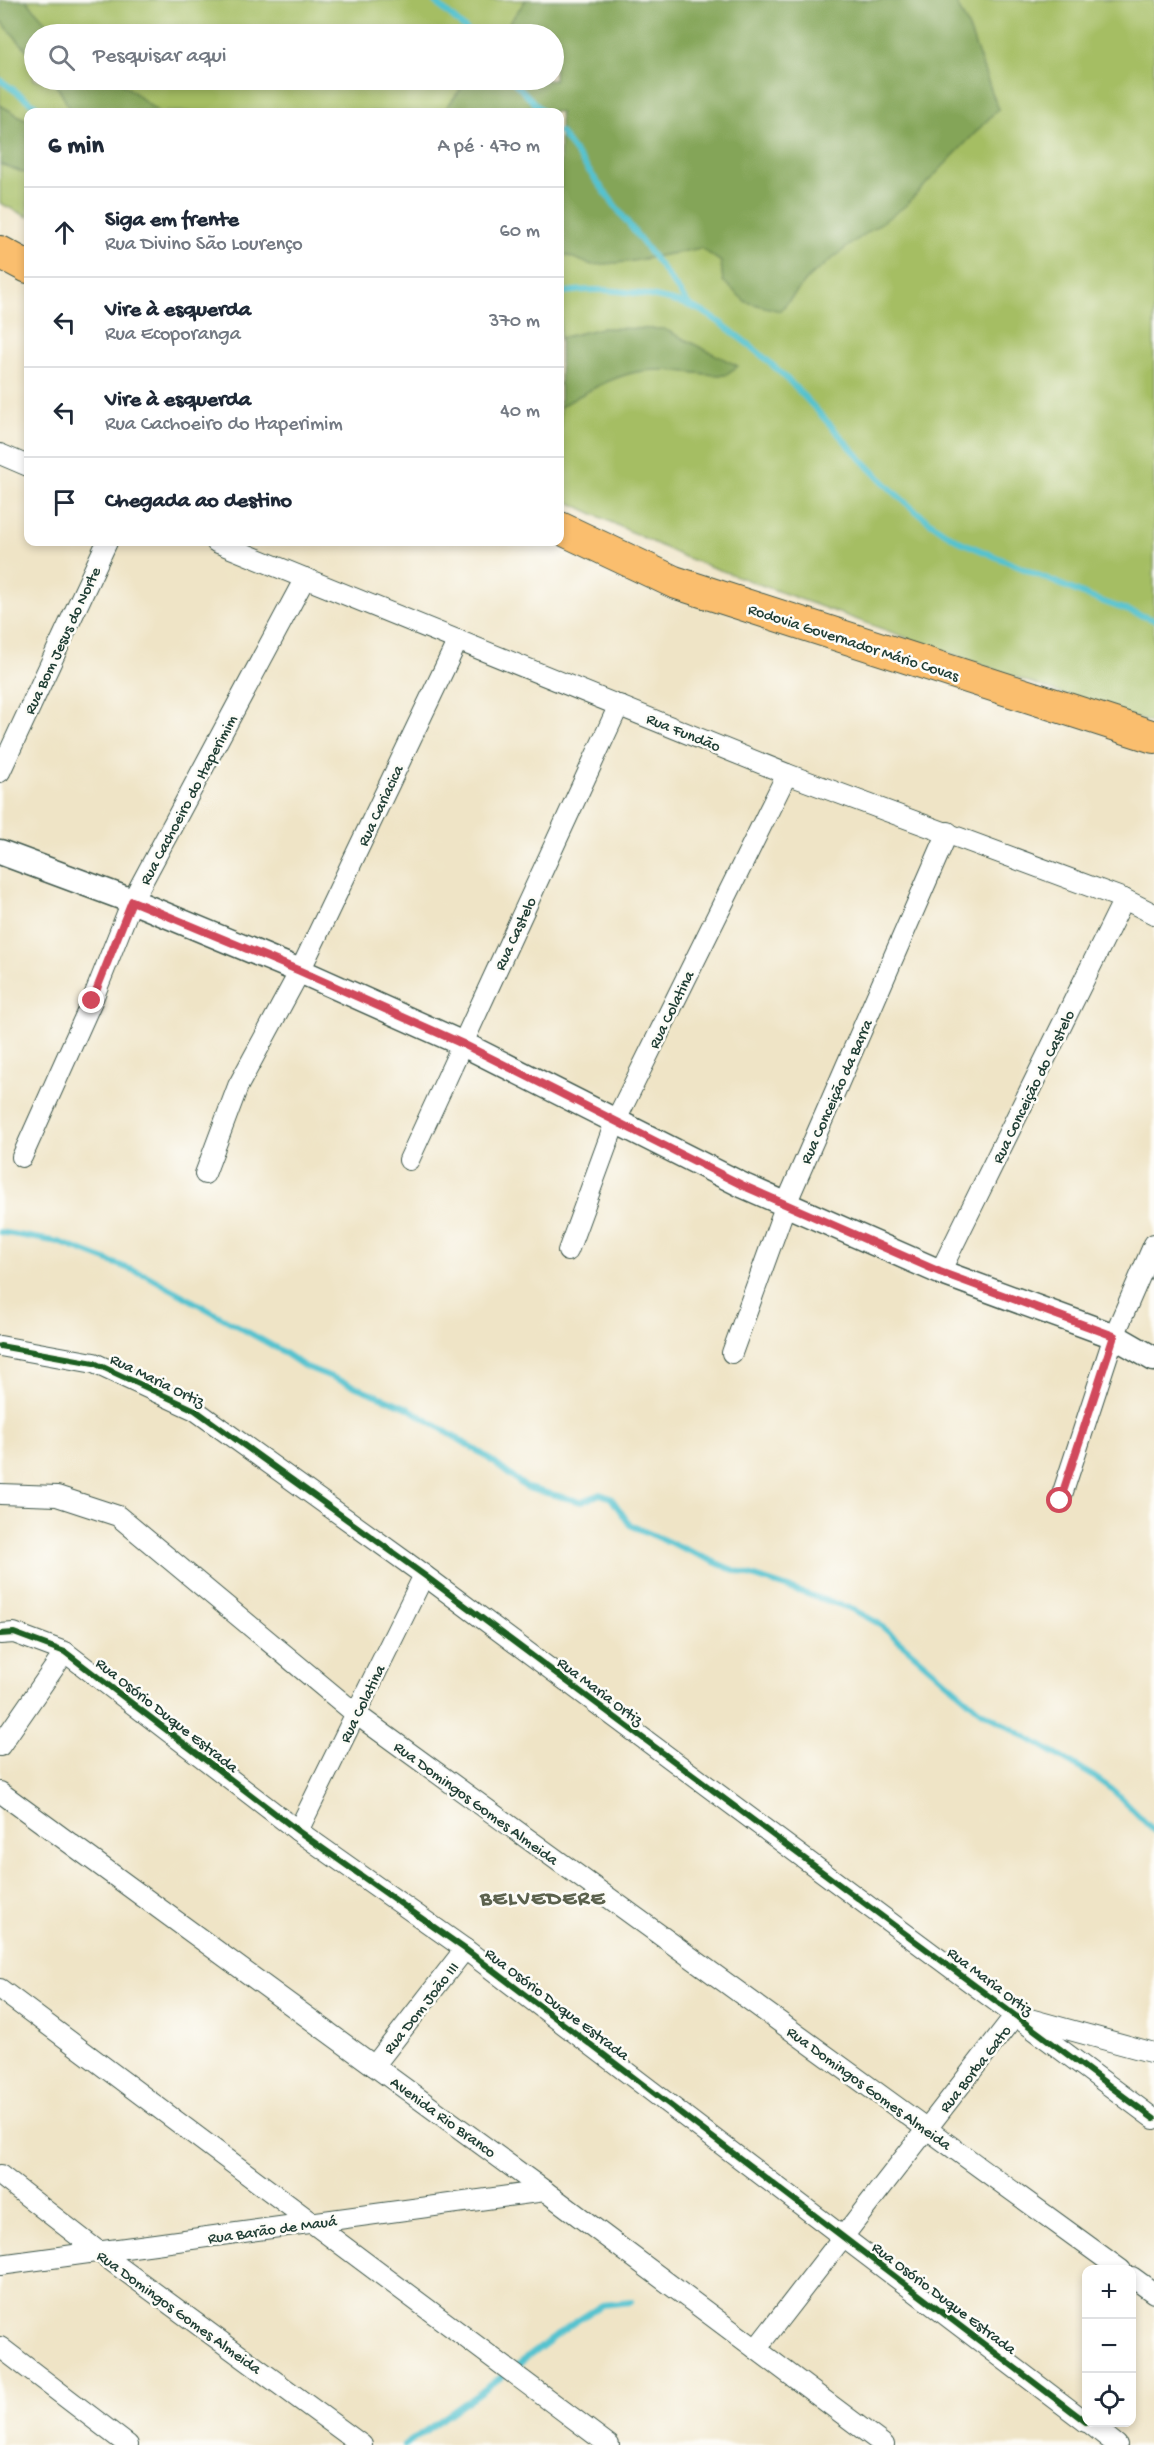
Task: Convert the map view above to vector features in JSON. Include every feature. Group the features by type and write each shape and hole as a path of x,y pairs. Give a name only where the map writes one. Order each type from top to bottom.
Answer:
{"main road":[{"path":"0,252 24,265"},
{"name":"Rodovia Governador Mário Covas","path":"564,530 674,582 1154,737"}],"street":[{"path":"0,454 24,464"},
{"name":"Rua Bom Jesus do Norte","path":"0,772 105,546"},
{"name":"Rua Fundão","path":"226,546 788,774 1124,899 1154,914"},
{"name":"Rua Cachoeiro do Itaperimim","path":"22,1157 92,1001 132,901 305,578"},
{"name":"Rua Cariacica","path":"205,1174 238,1086 300,971 458,640"},
{"name":"Rua Castelo","path":"409,1160 619,705"},
{"name":"Rua Colatina","path":"568,1251 616,1120 788,774"},
{"name":"Rua Conceição da Barra","path":"732,1353 786,1204 948,832"},
{"path":"0,852 132,901 300,971 463,1044 744,1186 940,1272 1114,1336 1154,1359"},
{"name":"Rua Conceição do Castelo","path":"940,1272 1124,899"},
{"path":"1060,1501 1114,1336 1154,1244"},
{"name":"Rua Maria Ortiz","path":"0,1346 94,1363 195,1410 424,1575 1154,2119"},
{"name":"Rua Domingos Gomes Almeida","path":"0,1494 57,1496 118,1516 356,1714 1114,2265"},
{"name":"Rua Colatina","path":"298,1831 424,1575"},
{"name":"Rua Osório Duque Estrada","path":"0,1634 14,1633 65,1652 298,1831 465,1949 1082,2418"},
{"path":"0,1746 65,1652"},
{"name":"Avenida Rio Branco","path":"0,1792 545,2191 884,2445"},
{"name":"Rua Dom João III","path":"374,2066 465,1949"},
{"path":"0,1989 609,2445"},
{"path":"1015,2015 1154,2053"},
{"name":"Rua Borba Gato","path":"756,2349 1015,2015"},
{"name":"Rua Domingos Gomes Almeida","path":"0,2175 99,2252 362,2445"},
{"name":"Rua Barão de Mauá","path":"0,2265 545,2191"},
{"path":"1136,2280 1154,2293"},
{"path":"0,2347 128,2445"},
{"name":"Rua Osório Duque Estrada","path":"1094,2427 1117,2445"}],"green space":[{"path":"0,0 26,0 49,24 24,24 24,47 0,20"},
{"path":"26,0 526,0 508,24 49,24"},
{"path":"526,0 955,0 969,29 998,109 904,207 809,277 780,311 746,302 723,281 721,262 701,248 627,262 592,265 564,254 564,108 446,108 460,90 564,90 564,24 508,24"},
{"path":"955,0 1154,0 1154,724 1059,693 684,557 564,500 564,405 606,382 636,372 669,370 725,375 602,328 564,337 564,254 627,262 701,248 721,262 723,281 780,311 809,277 953,154 998,109 969,29"},
{"path":"0,20 24,47 24,90 59,90 69,108 24,108 24,119 0,105"},
{"path":"59,90 130,90 153,108 69,108"},
{"path":"130,90 460,90 446,108 153,108"},
{"path":"0,105 24,119 24,173 0,164"},
{"path":"0,164 24,173 24,215 0,203"},
{"path":"602,328 664,329 738,366 725,375 669,370 636,372 606,382 564,405 564,337"}],"waterway":[{"path":"433,0 460,24"},
{"path":"0,80 38,108"},
{"path":"522,90 539,108"},
{"path":"564,137 690,306"},
{"path":"564,292 592,290 635,293 690,306 704,312 769,362 873,472 929,522 961,542 1090,597 1154,620"},
{"path":"0,1232 59,1242 148,1276 280,1350 304,1366 406,1407 484,1455 527,1488 582,1502 600,1494 611,1498 630,1525 728,1568 852,1609 878,1623 978,1709 1093,1776 1114,1791 1154,1831"},
{"path":"405,2445 572,2324 602,2305 631,2302"}],"cycle path":[{"path":"0,1346 94,1363 195,1410 424,1575 1154,2119"},
{"path":"0,1634 14,1633 65,1652 298,1831 465,1949 1082,2419"}],"district":[{"name":"BELVEDERE","path":"543,1896"}],"route":[{"path":"92,1001 132,901 300,971 463,1044 744,1186 940,1272 1114,1336 1060,1501"}]}
